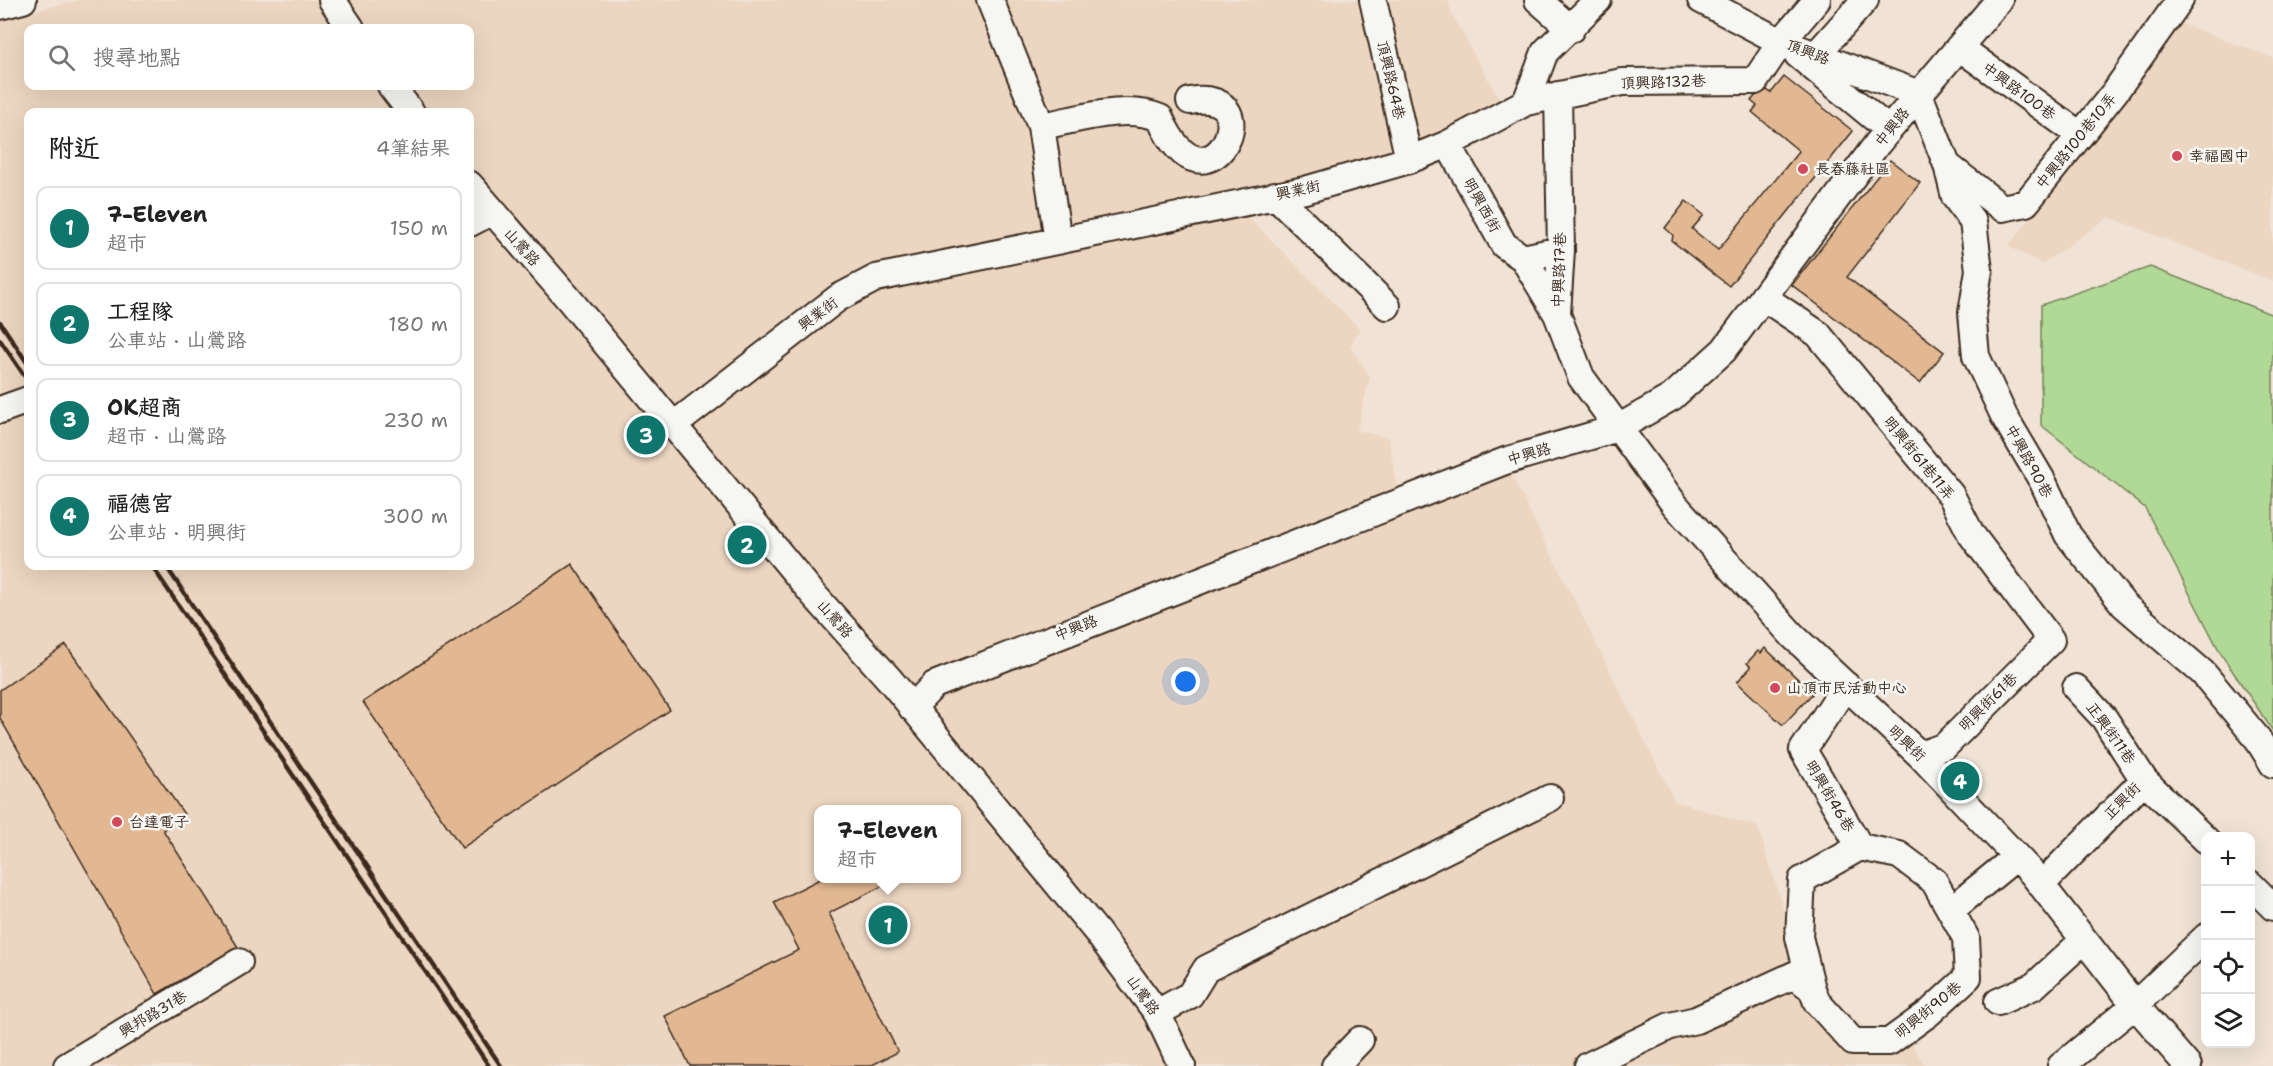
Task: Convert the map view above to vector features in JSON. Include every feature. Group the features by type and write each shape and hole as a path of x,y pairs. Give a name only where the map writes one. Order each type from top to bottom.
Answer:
{"street":[{"path":"0,6 23,0"},
{"path":"332,0 348,24"},
{"path":"990,0 1041,126 1058,241"},
{"name":"頂興路64巷","path":"1373,0 1409,160"},
{"path":"1538,0 1570,29"},
{"path":"1526,102 1545,52 1598,0"},
{"path":"1817,0 1781,42 1889,130"},
{"path":"1816,55 1865,0"},
{"name":"中興路","path":"912,708 934,685 1505,461 1618,428 1672,397 1724,350 1889,130 1999,0"},
{"name":"中興路100巷10弄","path":"1947,165 2002,208 2026,203 2121,84 2180,0"},
{"name":"頂興路","path":"1708,2 1781,42 1919,94"},
{"name":"頂興路132巷","path":"1526,102 1622,82 1755,81 1781,42"},
{"name":"中興路100巷","path":"1959,46 2080,135"},
{"path":"394,90 408,108"},
{"name":"中興路90巷","path":"1919,94 1947,165 1955,197 1973,222 1979,270 1972,313 1976,356 2004,416 2043,482 2068,535 2124,605 2203,673 2257,738 2273,764"},
{"name":"中興路17巷","path":"1558,95 1561,250 1557,314 1581,377 1618,428"},
{"path":"1041,126 1108,114 1146,112 1160,118 1169,139 1183,154 1203,159 1215,157 1227,144 1231,129 1229,116 1224,106 1208,101 1190,101"},
{"name":"興業街","path":"674,425 838,298 876,278 1305,190 1409,160 1448,144 1526,102"},
{"name":"明興西街","path":"1448,144 1504,245 1523,258 1557,314"},
{"path":"1275,195 1387,306"},
{"name":"山鶯路","path":"474,198 480,218 568,298 1097,932 1157,1013 1182,1066"},
{"path":"1523,258 1561,250"},
{"name":"明興街61巷11弄","path":"1763,297 1818,334 1951,495 1971,534 2051,640"},
{"path":"0,410 24,401"},
{"name":"明興街","path":"1618,428 1675,505 1794,636 1920,755 2016,857 2041,885 2135,1005 2188,1066"},
{"name":"明興街61巷","path":"1920,755 1945,746 2051,640"},
{"name":"明興街46巷","path":"1846,685 1803,750 1860,847"},
{"name":"正興街11巷","path":"2076,688 2104,718 2144,780"},
{"name":"正興街","path":"2041,885 2144,780 2201,836"},
{"path":"1157,1013 1190,995 1206,969 1550,798"},
{"path":"1812,989 1799,937 1802,880 1860,847"},
{"name":"明興街90巷","path":"1812,989 1817,1002 1853,1042 1889,1042 1929,1013 1968,977 1966,938 1934,881 1899,855 1860,847"},
{"path":"1951,910 2016,857"},
{"path":"2255,890 2273,908"},
{"path":"1998,1002 2034,986 2084,940"},
{"path":"2061,1066 2135,1005 2202,940"},
{"name":"興邦路31巷","path":"67,1066 238,962"},
{"path":"1588,1066 1670,1026 1696,1020 1794,975 1812,989"},
{"path":"1335,1066 1360,1040"}],"shaded area":[{"path":"80,0 1448,0 1452,15 1504,107 1418,150 1228,197 1360,329 1350,347 1370,376 1357,430 1389,438 1401,517 1508,468 1675,801 1758,827 1803,973 1876,1038 1904,1030 1925,1066 0,1066 0,19"},
{"name":"幸福國中","path":"2180,23 2273,58 2273,281 2109,217 2042,264 2008,246 2130,95"}],"green space":[{"path":"2150,267 2273,315 2273,731 2221,654 2145,508 2041,425 2041,305"}],"building":[{"name":"長春藤社區","path":"1784,77 1853,131 1729,286 1672,241 1673,235 1665,228 1686,201 1704,215 1692,229 1718,250 1799,151 1752,112 1757,106 1751,101 1755,96 1767,90 1771,93"},
{"path":"1890,160 1920,183 1847,277 1944,352 1920,383 1792,285"},
{"path":"572,564 670,710 462,848 363,702"},
{"name":"台達電子","path":"66,645 184,814 163,830 238,947 157,994 0,718 0,690"},
{"name":"山頂市民活動中心","path":"1765,648 1813,693 1783,725 1737,682 1751,667 1747,663 1758,651 1761,653"},
{"path":"814,882 888,883 829,913 898,1052 870,1066 690,1066 665,1016 799,950 774,902"}],"railway":[{"path":"0,322 24,358"},
{"path":"0,340 24,375"},
{"path":"155,570 489,1066"},
{"path":"169,570 501,1066"}],"place":[{"name":"幸福國中","path":"2177,156"},
{"name":"長春藤社區","path":"1803,169"},
{"name":"OK超商","path":"646,435"},
{"name":"工程隊","path":"747,545"},
{"name":"山頂市民活動中心","path":"1775,688"},
{"name":"福德宮","path":"1960,781"},
{"name":"台達電子","path":"117,822"},
{"name":"7-Eleven","path":"888,925"}]}
